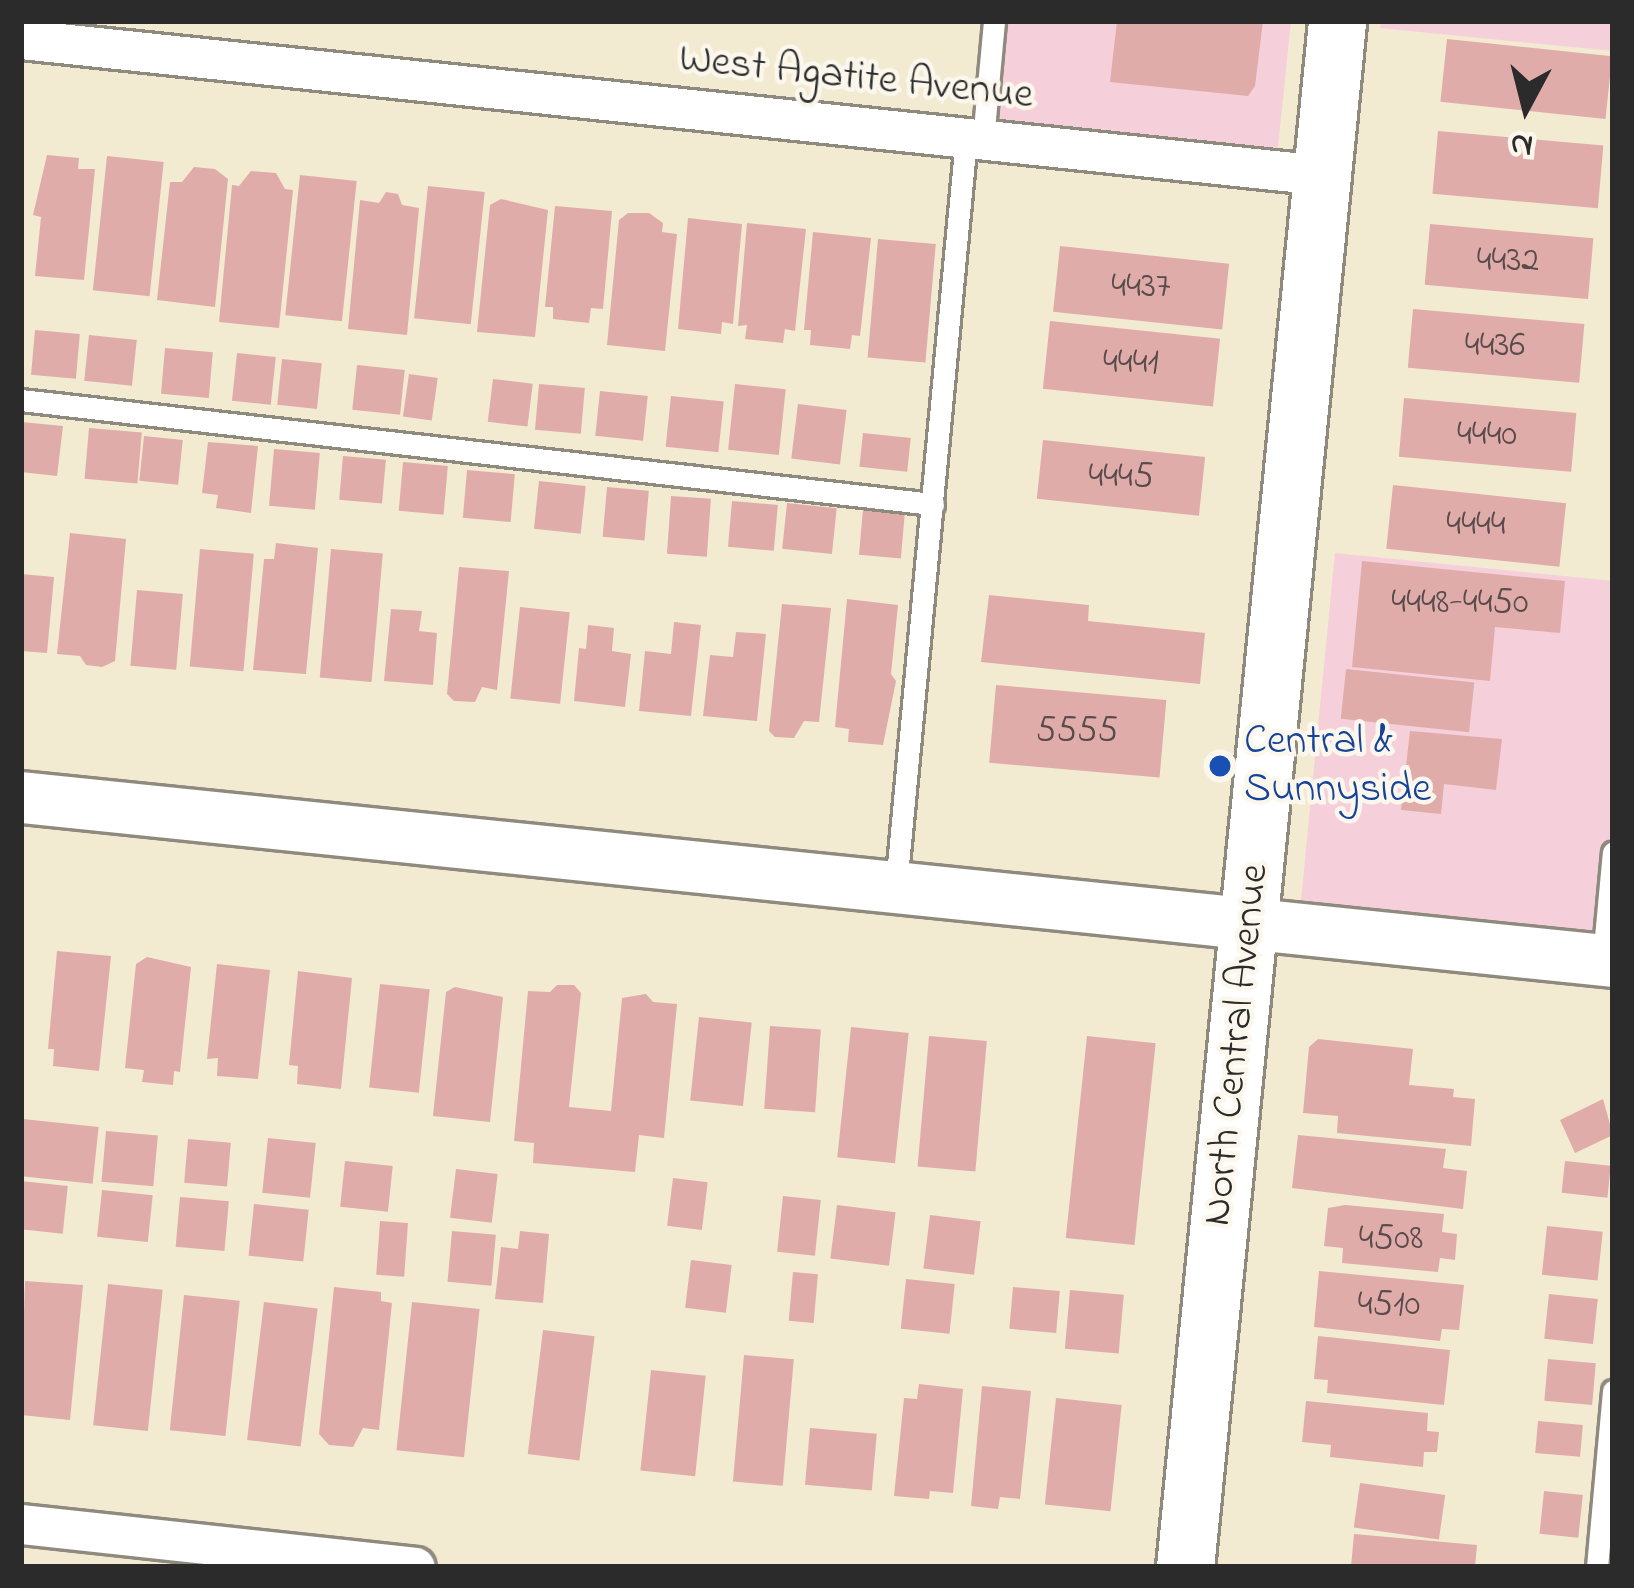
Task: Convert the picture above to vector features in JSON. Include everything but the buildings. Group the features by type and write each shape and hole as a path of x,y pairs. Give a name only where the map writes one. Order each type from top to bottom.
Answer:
{"main road":[{"name":"North Central Avenue","path":"1185,1567 1337,21"}],"street":[{"name":"West Agatite Avenue","path":"21,39 1322,175"},
{"path":"21,797 1608,960"},
{"path":"21,1524 193,1555 415,1567"}],"lane":[{"path":"896,887 974,139 994,21"},
{"path":"21,400 933,504"},
{"path":"1608,960 1613,852"},
{"path":"1597,1567 1613,1390"}],"shaded area":[{"path":"1007,21 1291,21 1276,166 995,137"},
{"path":"1381,21 1613,21 1613,51 1380,28"},
{"path":"1335,553 1613,581 1613,840 1602,951 1299,921"}],"place":[{"name":"Central & Sunnyside","path":"1220,766"}]}
